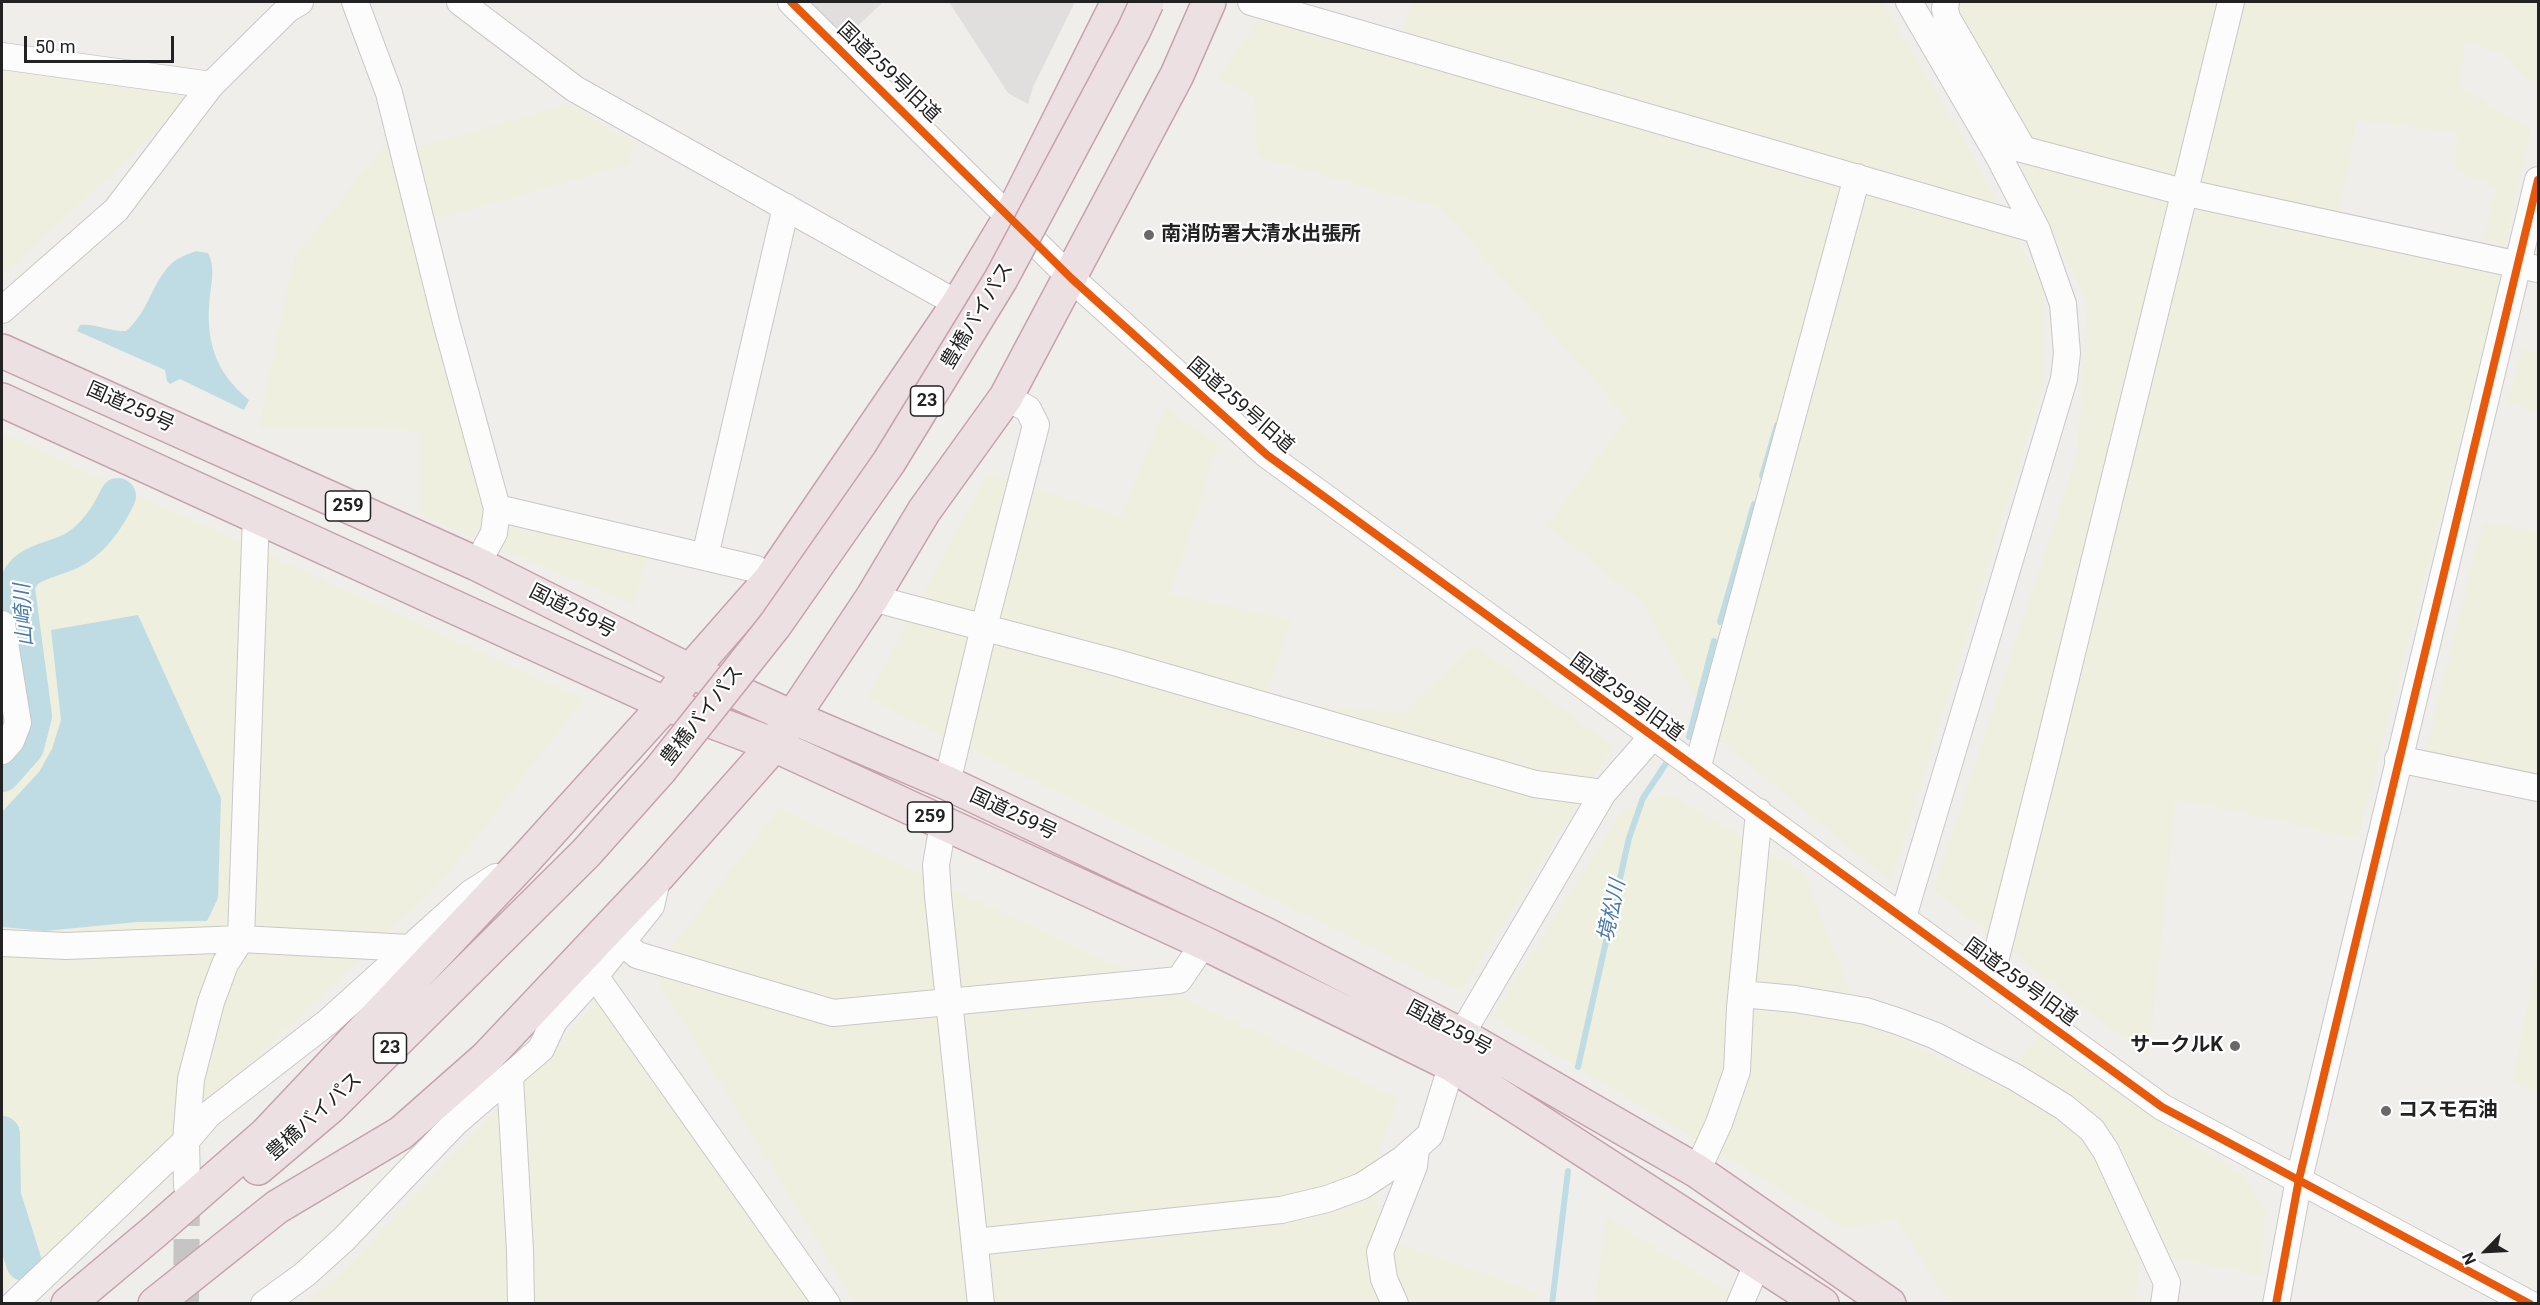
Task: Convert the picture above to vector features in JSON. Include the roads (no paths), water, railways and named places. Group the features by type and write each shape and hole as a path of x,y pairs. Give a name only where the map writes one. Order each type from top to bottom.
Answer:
{"highway":[{"name":"23","path":"68,1304 265,1135 523,862 666,704 690,671 770,580 958,304 1011,216 1118,2"},
{"name":"豊橋バイパス","path":"99,1304 330,1107 586,853 660,770 775,625 889,462 1001,279 1147,2"},
{"path":"155,1304 277,1207 401,1133 486,1058 657,876 774,745 872,598 924,512 1006,397 1177,75 1211,3"},
{"name":"国道259号","path":"2,351 477,564 690,671 947,783 1265,934 1461,1035 1697,1171 1889,1304"},
{"name":"国道259号","path":"3,404 255,515 666,704 774,745 1204,943 1452,1065 1822,1304"}],"street":[{"path":"2,310 116,210 212,85 288,9 300,2"},
{"path":"355,2 389,93 446,322 497,508 494,533 477,564"},
{"path":"460,2 575,89 958,304"},
{"name":"国道259号旧道","path":"791,2 1011,216 1071,278 1267,455 2162,1107 2530,1304"},
{"path":"1251,2 2037,230"},
{"path":"1909,2 2010,152 2183,192 2528,266"},
{"path":"1903,917 2064,380 2067,353 2063,304 2010,152 1947,18 1944,9 1946,2"},
{"path":"1989,981 2048,752 2231,2"},
{"path":"2,56 212,85"},
{"path":"1697,769 1857,177"},
{"path":"2276,1304 2299,1179 2398,759 2528,266 2538,180"},
{"path":"705,556 786,207"},
{"path":"947,783 1036,425 1028,409 1006,397"},
{"path":"497,508 756,569 770,580"},
{"path":"187,1186 186,1141 190,1079 225,964 241,939 255,515"},
{"path":"872,598 1114,662 1535,784 1603,793"},
{"path":"2,624 18,723 11,741 2,751"},
{"path":"975,1242 1281,1210 1327,1199 1362,1186 1416,1149 1430,1136 1461,1035 1603,793 1652,737"},
{"path":"2398,759 2538,788"},
{"path":"1697,1171 1719,1123 1737,1071 1742,994 1760,812"},
{"path":"943,824 936,865 981,1304"},
{"path":"14,1304 186,1141 208,1115 329,1021 471,893 523,862"},
{"path":"264,1304 304,1275 336,1246 455,1123 542,1049 554,1021 596,976 651,906 657,876"},
{"path":"2,943 66,946 241,939 410,948"},
{"path":"623,943 637,955 833,1013 1179,980 1204,943"},
{"path":"596,976 827,1304"},
{"path":"1742,994 1795,999 1866,1011 1900,1022 1936,1036 1972,1054 2064,1107 2092,1130 2106,1151 2167,1283 2164,1304"},
{"path":"510,1078 521,1304"},
{"path":"1395,1304 1384,1279 1380,1252 1414,1166 1416,1149"},
{"path":"1740,1304 1758,1262"}],"water":[{"path":"196,251 208,253 212,263 209,326 214,353 227,378 249,400 244,410 180,379 170,384 167,381 165,370 77,331 80,325 86,325 126,331 140,316 159,280 171,264"},
{"path":"138,615 221,798 218,898 207,921 137,922 45,931 2,927 2,812 39,772 52,749 61,720 51,630"}],"waterway":[{"name":"境松川","path":"1762,476 1777,425"},
{"name":"山崎川","path":"2,774 26,747 34,716 17,589 20,579 32,566 69,552 91,537 118,496"},
{"name":"境松川","path":"1720,622 1754,504"},
{"name":"境松川","path":"1689,737 1714,641"},
{"name":"境松川","path":"1578,1067 1629,838 1643,798 1667,762"},
{"name":"山崎川","path":"2,1134 3,1196 24,1263"},
{"name":"境松川","path":"1552,1304 1568,1171"}],"tunnel":[{"path":"186,1304 187,1193"}],"place":[{"name":"南消防署大清水出張所","path":"1149,235"},
{"name":"サークルK","path":"2235,1046"},
{"name":"コスモ石油","path":"2386,1111"}]}
